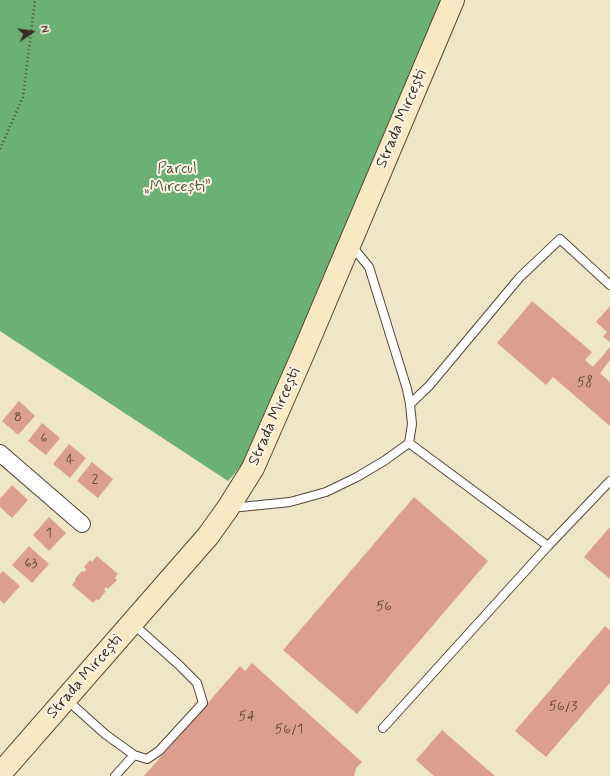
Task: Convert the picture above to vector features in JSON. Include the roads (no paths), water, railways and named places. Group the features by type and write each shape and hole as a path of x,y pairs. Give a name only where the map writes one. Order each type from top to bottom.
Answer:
{"main road":[{"name":"Strada Mircești","path":"0,774 208,536 228,508 253,468 453,0"}],"street":[{"path":"0,453 82,524"}],"lane":[{"path":"410,404 429,386 520,277 560,239 610,285"},
{"path":"228,508 290,502 326,492 358,477 409,443 412,424 410,404 369,267 350,243"},
{"path":"409,443 548,546"},
{"path":"383,728 610,480"},
{"path":"65,698 105,734 134,755 147,759 159,751 203,703 197,683 132,622"},
{"path":"115,776 134,755"}],"park label":[{"name":"Parcul „Mircești”","path":"177,179"}]}
